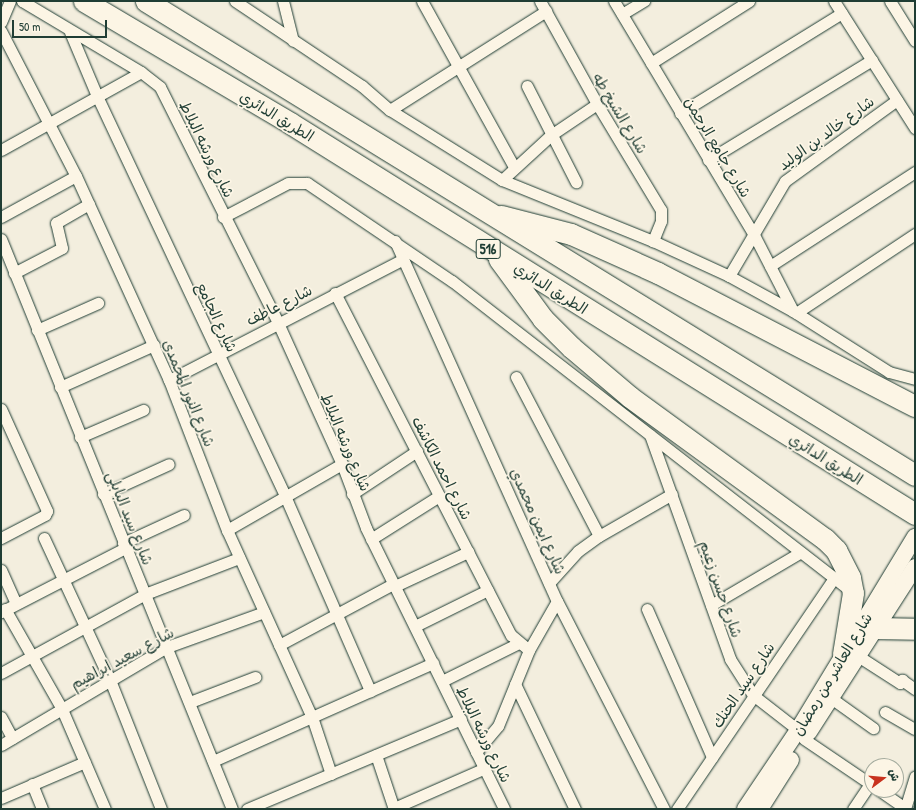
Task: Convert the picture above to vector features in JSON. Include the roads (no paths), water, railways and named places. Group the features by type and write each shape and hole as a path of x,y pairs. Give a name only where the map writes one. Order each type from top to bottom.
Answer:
{"highway":[{"name":"الطريق الدائري","path":"84,1 290,123 496,254 915,514"},
{"name":"الطريق الدائري","path":"146,1 488,214 912,473"},
{"path":"488,214 514,218 571,234 628,259 915,406"},
{"path":"496,254 522,292 571,347 630,397 826,539 844,563 853,593 851,655"},
{"path":"876,628 915,630"}],"main road":[{"name":"شارع العاشر من رمضان","path":"745,809 831,698 851,655 915,537"},
{"name":"شارع العاشر من رمضان","path":"760,809 801,735 851,655 876,628 915,567"}],"street":[{"path":"1,22 10,1"},
{"path":"22,1 70,32 141,72"},
{"path":"235,1 362,86 390,110 502,180 653,241 729,276 794,312 889,372 915,379"},
{"path":"283,1 294,41"},
{"path":"422,1 514,167"},
{"name":"شارع جامع الرحمن","path":"614,1 754,235 794,312"},
{"path":"622,14 644,1"},
{"path":"651,64 749,1"},
{"path":"834,1 915,128"},
{"path":"890,1 915,41"},
{"path":"390,110 459,67 543,6"},
{"name":"شارع الشيخ طه","path":"543,6 597,104 661,210 661,221 653,241"},
{"path":"680,113 842,14"},
{"name":"شارع النور المحمدى","path":"1,31 76,176 170,380 227,530 312,717 330,774"},
{"name":"شارع الجامع","path":"70,32 97,96 285,496 370,691"},
{"path":"708,160 872,60"},
{"path":"1,150 141,72"},
{"name":"شارع ورشه البلاط","path":"141,72 160,87 223,217 278,323 342,464 352,494 371,539 504,809"},
{"path":"527,86 576,182"},
{"name":"شارع خالد بن الوليد","path":"729,276 785,181 897,100"},
{"path":"502,180 514,167 551,135 597,104"},
{"path":"770,266 915,172"},
{"path":"1,217 76,176"},
{"path":"223,217 280,186 300,181 307,183 395,241 452,281 853,593"},
{"path":"14,272 62,248 56,223 89,204"},
{"path":"794,312 915,234"},
{"name":"شارع سيد البابلى","path":"1,239 103,494 190,702 232,809"},
{"name":"شارع ايمن محمدي","path":"395,241 557,601 664,809"},
{"name":"شارع عاطف","path":"170,380 403,259"},
{"name":"شارع احمد الكاشف","path":"335,293 511,635 529,650"},
{"path":"37,330 98,303"},
{"path":"60,387 154,345"},
{"path":"516,377 599,536"},
{"path":"1,409 46,514 1,538"},
{"path":"80,437 143,410"},
{"name":"شارع حسن زعيم","path":"650,435 712,605 730,659 753,695 801,735 864,779"},
{"path":"352,494 417,452"},
{"path":"103,494 169,464"},
{"path":"227,530 342,464"},
{"path":"549,583 578,551 599,536 672,494"},
{"path":"371,539 439,496"},
{"path":"105,809 61,707 33,655 3,611 16,602 184,515"},
{"path":"44,538 82,626 110,680 161,809"},
{"path":"279,645 394,585 468,552"},
{"path":"712,605 802,552"},
{"path":"1,673 82,626 145,594 239,558"},
{"path":"1,570 16,602"},
{"name":"شارع سيد الحنك","path":"677,809 753,695 834,578"},
{"path":"415,626 488,590"},
{"path":"476,752 498,726 529,650 557,601"},
{"path":"647,609 712,757"},
{"name":"شارع سعيد ابراهيم","path":"1,745 61,707 167,647 264,612"},
{"path":"442,681 519,643"},
{"path":"851,655 900,683 902,680 915,689"},
{"path":"213,761 433,663"},
{"path":"190,702 255,676"},
{"path":"515,684 575,809"},
{"path":"831,698 873,728"},
{"path":"885,712 915,729"},
{"path":"1,717 12,738"},
{"path":"247,809 461,719"},
{"path":"376,755 394,808 485,768"},
{"path":"1,798 85,762"},
{"path":"902,808 915,776"},
{"path":"32,784 42,809"},
{"path":"853,809 864,797"},
{"name":"شارع حسن زعيم","path":"889,798 902,808"}]}
